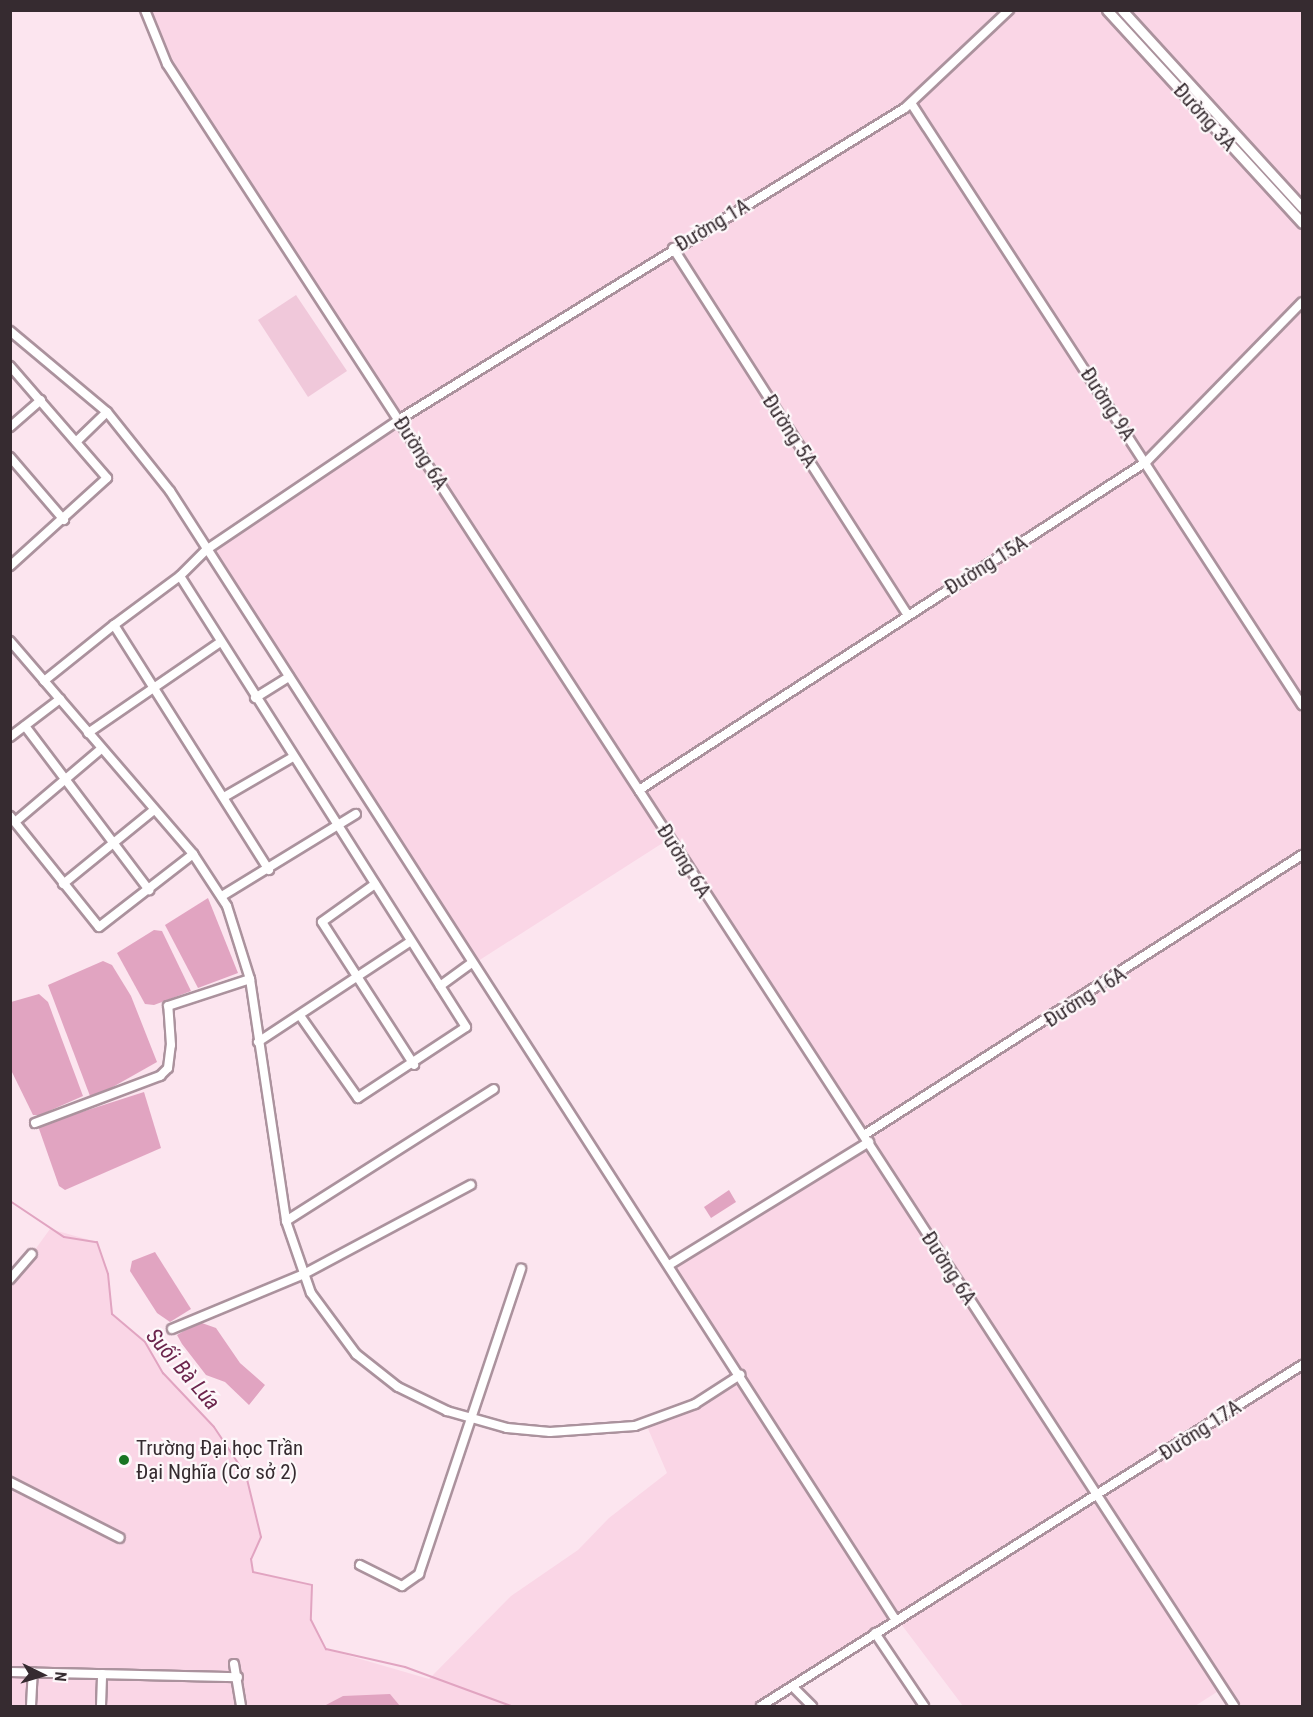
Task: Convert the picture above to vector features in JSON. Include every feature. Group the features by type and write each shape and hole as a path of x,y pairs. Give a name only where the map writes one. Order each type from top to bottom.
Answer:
{"street":[{"name":"Đường 6A","path":"145,10 167,64 1234,1707"},
{"name":"Đường 1A","path":"44,681 180,576 206,550 399,419 911,103 1009,10"},
{"name":"Đường 3A","path":"1107,10 1302,224"},
{"name":"Đường 3A","path":"1122,10 1302,207"},
{"name":"Đường 9A","path":"911,103 1302,705"},
{"name":"Đường 5A","path":"673,248 907,614"},
{"name":"Đường 15A","path":"639,790 907,614 1146,462 1302,302"},
{"path":"10,331 107,412 170,491 895,1619"},
{"path":"10,366 78,440 106,478 64,520 10,566"},
{"path":"10,427 41,400"},
{"path":"78,440 107,412"},
{"path":"10,457 64,520"},
{"path":"180,576 219,643 466,1027 414,1065 358,1098 301,1017"},
{"path":"114,625 269,870"},
{"path":"10,641 193,854 222,897 250,979 286,1221 304,1274 328,1319 375,1372 421,1400 471,1419 550,1432 635,1426 695,1404 740,1375"},
{"path":"88,734 219,643"},
{"path":"255,698 289,677"},
{"path":"10,737 60,699"},
{"path":"25,726 148,890"},
{"path":"101,749 65,781 13,819 99,927 193,854"},
{"path":"224,797 293,757"},
{"path":"63,884 154,810"},
{"path":"222,897 357,814"},
{"name":"Đường 16A","path":"669,1265 1302,855"},
{"path":"375,884 322,920 414,1065"},
{"path":"258,1042 301,1017 411,941"},
{"path":"440,986 472,963"},
{"path":"35,1123 160,1076 168,1068 171,1045 168,1006 250,979"},
{"path":"286,1221 494,1089"},
{"path":"172,1329 304,1274 471,1185"},
{"path":"10,1279 32,1254"},
{"path":"360,1565 402,1586 412,1584 471,1419 521,1269"},
{"name":"Đường 17A","path":"761,1707 895,1619 1302,1365"},
{"path":"10,1482 120,1538"},
{"path":"875,1633 924,1707"},
{"path":"234,1664 238,1677 240,1707"},
{"path":"10,1672 238,1677"},
{"path":"31,1707 33,1672"},
{"path":"101,1707 102,1674"},
{"path":"793,1687 812,1707"}],"shaded area":[{"path":"148,11 1302,11 1302,1706 1229,1706 1220,1690 1195,1706 963,1706 898,1620 673,1266 872,1143 672,837 475,963 209,551 400,416 169,62"},
{"path":"1113,11 1302,213 1302,218"},
{"path":"296,295 347,371 308,397 258,320"},
{"path":"208,898 238,973 198,988 165,925"},
{"path":"154,930 162,931 191,991 154,1005 145,1004 117,953"},
{"path":"103,961 112,965 131,996 157,1062 95,1097 90,1096 48,985"},
{"path":"39,994 48,1002 83,1096 40,1115 33,1115 10,1068 11,1002"},
{"path":"144,1092 161,1148 65,1190 59,1186 38,1126"},
{"path":"729,1190 736,1202 711,1218 704,1207"},
{"path":"50,1229 97,1242 108,1274 113,1314 145,1342 163,1373 214,1427 246,1475 261,1537 251,1559 253,1572 312,1585 311,1620 326,1649 429,1679 511,1596 578,1550 609,1518 667,1473 646,1424 739,1378 891,1618 756,1706 11,1706 11,1283"},
{"path":"155,1252 191,1309 170,1322 157,1313 130,1271 132,1261"},
{"path":"199,1322 216,1328 240,1363 265,1385 249,1405 225,1382 206,1375 182,1344 177,1335"},
{"path":"390,1694 400,1706 324,1706 343,1696"}],"waterway":[{"name":"Suối Bà Lúa","path":"10,1201 64,1237 97,1242 108,1274 112,1314 145,1342 163,1373 214,1427 246,1475 261,1537 251,1559 253,1572 312,1585 311,1620 326,1649 405,1667 511,1706"}],"place":[{"name":"Trường Đại học Trần Đại Nghĩa (Cơ sở 2)","path":"124,1460"}]}
